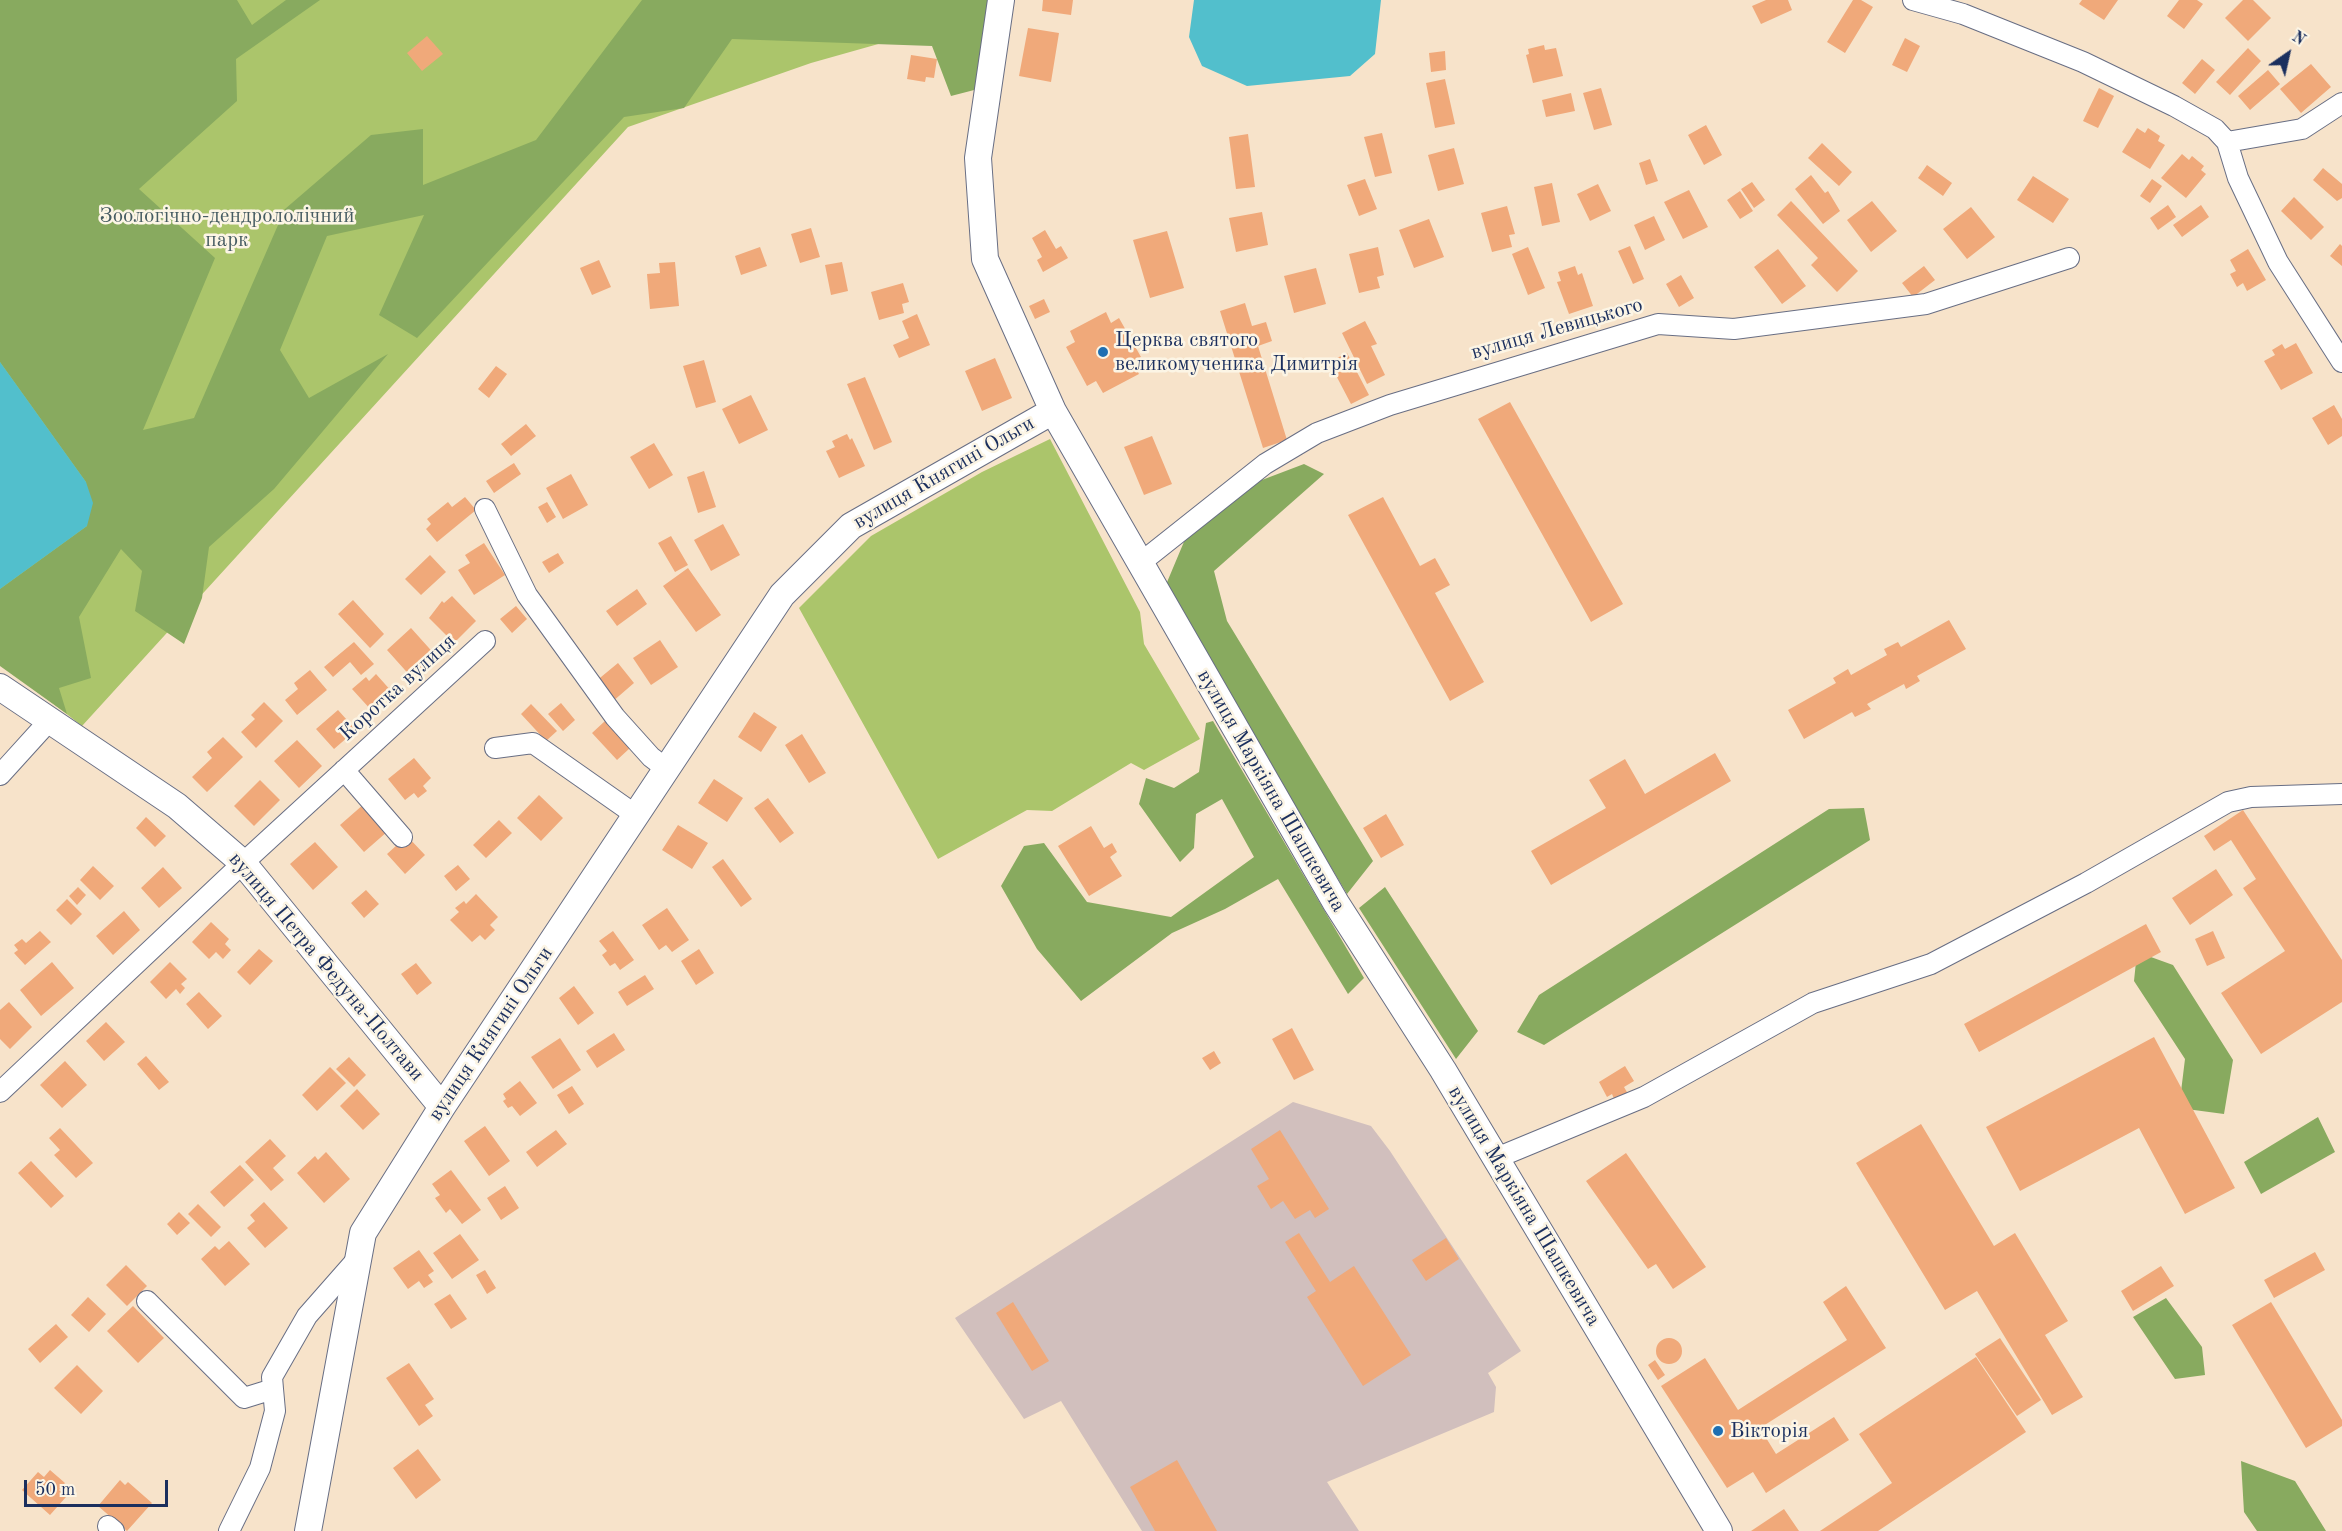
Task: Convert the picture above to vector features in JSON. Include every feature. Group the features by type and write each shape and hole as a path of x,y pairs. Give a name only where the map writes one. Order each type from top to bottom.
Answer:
{"street":[{"name":"вулиця Маркіяна Шашкевича","path":"1001,0 978,158 985,259 1053,411 1336,903 1443,1070 1494,1159 1719,1531"},
{"path":"1913,0 1963,14 2082,62 2174,106 2215,129 2227,142 2238,178 2278,262 2342,362"},
{"path":"2227,142 2302,129 2342,103"},
{"name":"вулиця Левицького","path":"1139,564 1265,464 1317,433 1390,405 1658,324 1734,328 1926,304 2069,258"},
{"name":"вулиця Княгині Ольги","path":"308,1531 363,1233 442,1107 782,596 851,526 1053,411"},
{"path":"485,509 527,595 615,717 651,757 668,770"},
{"name":"Коротка вулиця","path":"0,1092 243,863 485,641"},
{"name":"вулиця Петра Федуна-Полтави","path":"0,687 177,806 243,863 442,1107"},
{"path":"0,775 50,721"},
{"path":"495,748 533,743 637,816"},
{"name":"Коротка вулиця","path":"344,770 402,837"},
{"path":"1494,1159 1644,1097 1814,1003 1932,964 2086,883 2228,802 2251,797 2342,794"},
{"name":"вулиця Княгині Ольги","path":"229,1531 260,1468 275,1411 272,1377 307,1316 358,1258"},
{"path":"147,1301 244,1398 273,1389"}],"shaded area":[{"path":"1293,1102 1371,1126 1390,1151 1521,1351 1488,1373 1496,1387 1494,1412 1327,1482 1359,1531 1142,1531 1061,1401 1024,1419 955,1318"}],"green space":[{"name":"Зоологічно-дендрололічний парк","path":"0,0 979,0 974,17 811,63 628,127 82,726 0,662"},
{"path":"0,0 237,0 252,25 286,0 320,0 236,59 237,101 139,189 215,258 143,430 194,418 285,209 371,135 423,129 423,185 536,140 642,0 992,0 978,89 951,96 932,46 732,39 684,108 624,117 417,338 379,315 424,215 327,236 280,350 309,398 388,354 274,489 209,547 202,598 184,644 135,611 142,571 121,549 79,617 91,678 59,688 67,714 0,666 0,589 87,526 86,482 0,362"},
{"path":"1050,439 1140,612 1144,644 1200,739 1144,770 1131,763 1052,811 1027,810 938,859 799,608 871,536 982,472"},
{"path":"1304,464 1324,474 1214,571 1227,621 1373,861 1347,894 1165,587 1186,537 1254,483"},
{"path":"1213,721 1364,978 1348,994 1278,879 1225,909 1172,933 1081,1001 1037,949 1001,886 1024,846 1044,843 1087,902 1171,917 1254,857 1222,799 1196,814 1194,848 1180,862 1139,804 1146,778 1174,788 1199,772 1206,723"},
{"path":"1864,808 1870,840 1544,1045 1517,1032 1539,995 1829,809"},
{"path":"1385,887 1478,1031 1456,1059 1359,908"},
{"path":"2137,952 2173,965 2233,1060 2224,1114 2179,1108 2185,1059 2134,981"},
{"path":"2318,1117 2335,1152 2261,1194 2244,1162"},
{"path":"2166,1298 2202,1347 2205,1375 2175,1379 2133,1317"},
{"path":"2241,1461 2295,1481 2326,1531 2257,1531 2244,1512"}],"water":[{"path":"1194,0 1381,0 1375,54 1350,76 1247,86 1202,66 1189,37"},
{"path":"0,362 86,482 93,503 87,526 0,589"}],"building":[{"path":"1043,0 1073,0 1071,15 1042,11"},
{"path":"1766,0 1788,0 1792,10 1761,24 1752,6"},
{"path":"1853,0 1861,0 1873,7 1845,53 1827,42"},
{"path":"2082,0 2118,0 2104,20 2079,4"},
{"path":"2179,0 2197,0 2203,4 2184,29 2167,16"},
{"path":"2243,0 2253,0 2271,18 2248,41 2225,18"},
{"path":"1028,28 1059,33 1051,82 1019,76"},
{"path":"427,36 443,54 422,71 407,53"},
{"path":"1905,38 1920,46 1907,72 1892,65"},
{"path":"1544,45 1545,50 1556,48 1563,76 1533,83 1526,55 1529,54 1528,49"},
{"path":"2248,48 2261,61 2230,95 2216,82"},
{"path":"1445,51 1446,70 1431,72 1429,53"},
{"path":"911,55 937,59 934,78 926,77 925,82 907,79"},
{"path":"2202,59 2215,70 2195,94 2182,83"},
{"path":"2311,64 2331,87 2301,113 2280,89"},
{"path":"2268,70 2280,84 2250,110 2238,96"},
{"path":"1445,79 1455,124 1435,128 1426,83"},
{"path":"1601,88 1612,125 1594,130 1583,93"},
{"path":"2099,88 2114,96 2098,128 2083,121"},
{"path":"1571,93 1575,111 1546,117 1542,100"},
{"path":"1706,125 1722,155 1704,165 1688,135"},
{"path":"2137,128 2145,133 2148,128 2160,136 2158,141 2165,145 2150,169 2122,152"},
{"path":"1382,133 1392,173 1375,177 1364,137"},
{"path":"1248,134 1255,187 1236,189 1229,137"},
{"path":"1822,143 1852,172 1839,186 1808,158"},
{"path":"1454,148 1464,184 1438,191 1428,155"},
{"path":"2182,154 2189,160 2192,156 2204,166 2201,170 2206,174 2186,198 2161,178"},
{"path":"1650,159 1658,181 1646,185 1639,163"},
{"path":"1927,165 1952,183 1943,196 1918,178"},
{"path":"2323,168 2342,184 2342,198 2337,201 2313,180"},
{"path":"1811,175 1825,193 1828,191 1840,211 1823,224 1795,189"},
{"path":"2033,176 2069,199 2053,223 2017,200"},
{"path":"1365,179 1377,209 1359,216 1347,185"},
{"path":"2152,179 2162,186 2150,203 2140,196"},
{"path":"1752,182 1765,200 1754,208 1741,189"},
{"path":"1552,183 1560,222 1542,226 1534,187"},
{"path":"1598,184 1611,211 1590,221 1577,194"},
{"path":"1689,190 1708,227 1683,239 1664,202"},
{"path":"1740,191 1753,211 1740,219 1727,200"},
{"path":"2294,197 2324,227 2311,240 2281,211"},
{"path":"1791,201 1858,271 1837,292 1811,265 1818,258 1777,215"},
{"path":"1872,201 1897,231 1871,252 1847,220"},
{"path":"2168,205 2176,217 2158,230 2150,218"},
{"path":"2201,205 2209,217 2182,237 2173,225"},
{"path":"1507,206 1515,234 1509,235 1512,247 1492,252 1481,213"},
{"path":"1971,207 1995,237 1967,259 1943,229"},
{"path":"1262,212 1268,245 1236,252 1229,218"},
{"path":"1654,216 1665,240 1645,250 1634,225"},
{"path":"1429,219 1444,257 1414,268 1399,230"},
{"path":"811,228 820,257 800,263 791,234"},
{"path":"1045,230 1056,249 1061,246 1068,258 1043,272 1037,260 1042,257 1032,238"},
{"path":"1167,231 1184,288 1150,298 1133,240"},
{"path":"2340,244 2342,246 2342,266 2330,256"},
{"path":"1630,246 1644,279 1633,284 1618,251"},
{"path":"760,247 767,266 741,275 735,256"},
{"path":"1378,247 1384,275 1377,277 1380,288 1359,293 1349,254"},
{"path":"1528,247 1545,288 1528,295 1512,254"},
{"path":"1778,249 1806,286 1782,304 1754,267"},
{"path":"2248,249 2266,280 2247,291 2243,283 2237,287 2230,274 2236,271 2230,260"},
{"path":"599,260 611,287 592,295 580,268"},
{"path":"675,262 679,306 650,309 647,274 660,273 659,263"},
{"path":"842,262 848,291 831,295 825,265"},
{"path":"1575,266 1578,275 1582,273 1593,306 1569,314 1557,282 1561,281 1558,272"},
{"path":"1924,266 1935,280 1913,297 1902,283"},
{"path":"1316,268 1326,304 1294,313 1284,276"},
{"path":"1681,275 1694,298 1679,307 1666,284"},
{"path":"903,283 909,302 902,304 904,313 879,320 871,292"},
{"path":"1044,299 1050,312 1035,319 1029,306"},
{"path":"1245,303 1252,326 1266,322 1272,341 1258,346 1287,440 1263,448 1220,311"},
{"name":"Церква святого великомученика Димитрія","path":"1106,312 1111,323 1119,318 1141,357 1132,362 1139,374 1103,393 1096,381 1087,386 1066,347 1075,342 1070,331"},
{"path":"917,314 930,345 899,358 893,345 909,338 902,321"},
{"path":"1365,321 1377,344 1371,346 1385,375 1367,384 1342,333"},
{"path":"2296,343 2313,373 2281,390 2264,361 2275,355 2272,350 2282,344 2285,349"},
{"path":"1347,353 1369,395 1351,404 1329,362"},
{"path":"995,358 1012,398 982,411 965,371"},
{"path":"704,360 716,402 696,408 683,366"},
{"path":"496,366 507,374 489,398 478,389"},
{"path":"865,377 892,442 874,450 847,384"},
{"path":"751,395 768,430 739,444 722,409"},
{"path":"1510,402 1623,604 1591,622 1478,419"},
{"path":"2334,405 2342,419 2342,436 2328,445 2312,418"},
{"path":"526,424 536,436 511,456 501,444"},
{"path":"847,434 850,440 852,438 865,466 839,478 826,451 835,447 832,441"},
{"path":"1152,436 1172,484 1144,495 1124,447"},
{"path":"654,443 673,475 649,489 630,457"},
{"path":"514,463 521,474 494,493 486,481"},
{"path":"704,471 716,507 698,513 687,477"},
{"path":"571,474 588,505 563,519 546,488"},
{"path":"465,497 476,510 437,542 426,529 431,524 427,519 448,502 452,507"},
{"path":"1383,497 1420,566 1435,558 1450,585 1435,593 1484,682 1450,701 1348,515"},
{"path":"547,502 556,517 547,523 538,507"},
{"path":"723,524 740,555 711,571 694,540"},
{"path":"671,536 688,565 675,572 658,543"},
{"path":"484,543 505,575 474,595 458,570 470,563 465,555"},
{"path":"558,553 564,563 549,573 542,562"},
{"path":"430,555 446,572 421,595 405,579"},
{"path":"688,568 721,615 696,632 663,586"},
{"path":"637,589 647,604 617,626 606,611"},
{"path":"452,596 476,621 454,643 429,618 442,601 444,603"},
{"path":"353,600 384,634 370,648 338,614"},
{"path":"516,606 527,619 512,633 500,619"},
{"path":"1949,620 1966,649 1917,676 1920,681 1906,689 1904,684 1867,704 1871,709 1855,717 1852,712 1804,739 1788,710 1836,683 1833,678 1848,669 1851,675 1887,655 1884,649 1898,642 1901,647"},
{"path":"411,628 437,657 413,679 387,650"},
{"path":"660,640 678,667 651,685 633,658"},
{"path":"354,642 374,664 361,675 350,662 333,677 324,667"},
{"path":"618,663 634,683 612,702 595,682"},
{"path":"310,670 327,690 297,715 285,700 298,689 294,683"},
{"path":"376,674 393,693 372,711 352,689 366,677 369,681"},
{"path":"264,702 283,721 256,748 241,732 255,719 251,715"},
{"path":"561,703 575,720 563,731 548,714"},
{"path":"531,704 557,731 546,741 521,714"},
{"path":"338,710 356,730 334,749 316,729"},
{"path":"754,712 777,727 761,752 738,737"},
{"path":"605,721 630,748 617,760 592,733"},
{"path":"802,734 826,773 809,783 785,745"},
{"path":"223,737 243,757 207,792 192,777 212,758 207,752"},
{"path":"297,740 322,766 299,788 274,761"},
{"path":"1715,753 1731,781 1551,885 1531,851 1606,808 1589,780 1625,759 1645,794"},
{"path":"414,758 431,778 423,786 427,791 418,798 414,793 405,800 388,779"},
{"path":"714,779 743,798 727,822 698,803"},
{"path":"260,780 280,800 254,826 234,806"},
{"path":"539,795 563,818 541,841 517,818"},
{"path":"768,798 794,833 780,843 754,808"},
{"path":"364,804 388,831 364,852 340,825"},
{"path":"2243,810 2342,960 2342,1002 2261,1054 2221,993 2285,951 2243,888 2256,879 2231,840 2214,851 2204,836"},
{"path":"1386,814 1404,845 1381,858 1363,828"},
{"path":"146,817 166,836 155,847 136,828"},
{"path":"499,820 512,833 486,858 473,845"},
{"path":"678,825 708,843 692,869 662,850"},
{"path":"1091,826 1104,848 1112,843 1117,852 1110,857 1122,876 1089,896 1058,846"},
{"path":"407,836 425,855 405,874 387,854"},
{"path":"315,842 338,867 313,890 290,864"},
{"path":"723,859 752,899 741,907 712,867"},
{"path":"458,865 470,879 456,891 444,876"},
{"path":"93,866 114,886 100,900 80,880"},
{"path":"163,867 182,888 159,908 141,888"},
{"path":"2216,869 2233,895 2190,925 2172,898"},
{"path":"78,887 86,895 77,905 69,896"},
{"path":"366,890 379,904 364,918 351,903"},
{"path":"476,894 498,917 490,925 495,930 485,940 480,935 472,942 450,920 459,912 455,908 464,901 466,904"},
{"path":"67,899 82,914 71,925 56,910"},
{"path":"667,908 689,940 672,952 666,945 659,950 642,925"},
{"path":"124,911 140,930 113,955 96,936"},
{"path":"211,922 229,939 225,944 231,950 223,959 216,952 209,959 192,942"},
{"path":"2146,924 2161,952 1979,1052 1964,1024"},
{"path":"40,931 51,942 25,965 14,953 18,950 14,945 22,939 26,943"},
{"path":"613,931 634,960 620,970 615,963 610,966 602,955 607,951 599,941"},
{"path":"2213,931 2225,958 2207,966 2195,939"},
{"path":"259,949 273,961 250,985 237,972"},
{"path":"699,949 714,973 696,985 681,961"},
{"path":"52,962 74,988 41,1016 20,990"},
{"path":"170,962 187,979 181,984 185,988 180,994 176,989 166,999 150,982"},
{"path":"416,963 432,983 417,995 401,974"},
{"path":"645,975 654,989 627,1006 618,992"},
{"path":"574,986 594,1013 578,1025 559,998"},
{"path":"199,992 222,1016 208,1029 186,1004"},
{"path":"9,1002 32,1027 10,1049 0,1039 0,1010"},
{"path":"106,1022 125,1042 104,1061 86,1041"},
{"path":"1292,1028 1314,1070 1294,1080 1272,1039"},
{"path":"614,1033 625,1050 597,1068 586,1051"},
{"path":"2154,1037 2235,1188 2185,1214 2139,1128 2020,1191 1986,1127"},
{"path":"560,1038 581,1070 553,1089 531,1057"},
{"path":"1214,1051 1221,1063 1210,1070 1202,1058"},
{"path":"146,1056 169,1082 159,1090 137,1064"},
{"path":"349,1057 366,1075 354,1087 336,1069"},
{"path":"65,1061 87,1085 62,1108 40,1085"},
{"path":"1625,1066 1634,1081 1624,1087 1628,1094 1615,1101 1612,1094 1607,1097 1599,1082"},
{"path":"330,1067 346,1083 317,1111 302,1095"},
{"path":"520,1081 537,1103 520,1116 512,1106 508,1108 503,1101 506,1099 503,1094"},
{"path":"572,1086 584,1104 569,1114 557,1095"},
{"path":"357,1089 380,1114 363,1130 340,1106"},
{"path":"1921,1124 1994,1246 2015,1233 2068,1321 2045,1335 2083,1397 2052,1415 1977,1291 1945,1310 1856,1163"},
{"path":"485,1126 510,1161 489,1176 464,1141"},
{"path":"60,1128 93,1163 76,1178 54,1155 60,1150 49,1138"},
{"path":"556,1130 567,1144 537,1167 526,1152"},
{"path":"1280,1130 1329,1209 1315,1218 1310,1210 1295,1219 1283,1201 1271,1209 1257,1186 1269,1179 1251,1149"},
{"path":"270,1139 286,1156 273,1168 284,1180 271,1191 245,1162"},
{"path":"326,1152 350,1179 324,1203 297,1173 315,1156 318,1160"},
{"path":"1626,1153 1706,1267 1673,1289 1656,1264 1648,1269 1586,1181"},
{"path":"31,1161 64,1196 51,1208 18,1173"},
{"path":"240,1165 254,1180 224,1207 210,1192"},
{"path":"451,1170 481,1210 462,1224 450,1209 446,1213 435,1198 440,1195 432,1184"},
{"path":"505,1186 519,1208 501,1220 487,1198"},
{"path":"264,1202 288,1228 265,1248 247,1228 255,1221 250,1215"},
{"path":"198,1204 221,1227 211,1237 188,1214"},
{"path":"179,1212 190,1223 177,1235 167,1224"},
{"path":"1299,1233 1330,1282 1354,1266 1411,1355 1363,1386 1307,1297 1316,1291 1285,1242"},
{"path":"460,1234 479,1260 452,1279 433,1253"},
{"path":"1446,1238 1459,1259 1426,1281 1412,1260"},
{"path":"229,1241 250,1264 225,1286 201,1259 215,1246 219,1250"},
{"path":"419,1250 434,1271 428,1275 433,1282 424,1288 419,1281 408,1289 393,1268"},
{"path":"2315,1252 2325,1270 2274,1298 2264,1280"},
{"path":"126,1265 147,1286 127,1306 106,1285"},
{"path":"2161,1266 2174,1286 2133,1311 2121,1291"},
{"path":"485,1270 496,1288 487,1294 476,1275"},
{"path":"1846,1286 1886,1348 1760,1428 1776,1454 1834,1417 1849,1440 1766,1493 1753,1472 1727,1488 1661,1386 1705,1358 1738,1410 1847,1340 1823,1302"},
{"path":"450,1294 467,1319 451,1329 434,1304"},
{"path":"88,1297 106,1314 89,1332 71,1315"},
{"path":"1013,1302 1049,1361 1032,1371 996,1313"},
{"path":"2271,1302 2342,1420 2342,1426 2306,1448 2232,1325"},
{"path":"133,1306 164,1338 138,1363 107,1331"},
{"path":"56,1324 68,1337 40,1363 28,1349"},
{"path":"1669,1338 1678,1342 1682,1351 1678,1360 1669,1364 1660,1360 1656,1351 1660,1342"},
{"path":"2000,1338 2041,1400 2017,1416 1975,1354"},
{"path":"1976,1357 2026,1432 1878,1531 1820,1531 1892,1483 1859,1434"},
{"path":"1655,1360 1665,1375 1658,1380 1648,1365"},
{"path":"409,1363 434,1399 425,1405 433,1416 419,1426 386,1378"},
{"path":"77,1365 103,1391 81,1414 54,1388"},
{"path":"418,1449 441,1480 416,1499 393,1468"},
{"path":"1177,1460 1217,1531 1155,1531 1130,1487"},
{"path":"50,1470 65,1483 59,1490 66,1497 50,1515 22,1490 38,1472 44,1477"},
{"path":"120,1480 125,1485 128,1482 152,1503 127,1531 98,1506"},
{"path":"1784,1509 1799,1531 1751,1531"}],"place":[{"name":"Церква святого великомученика Димитрія","path":"1103,352"},
{"name":"Вікторія","path":"1718,1431"}]}
